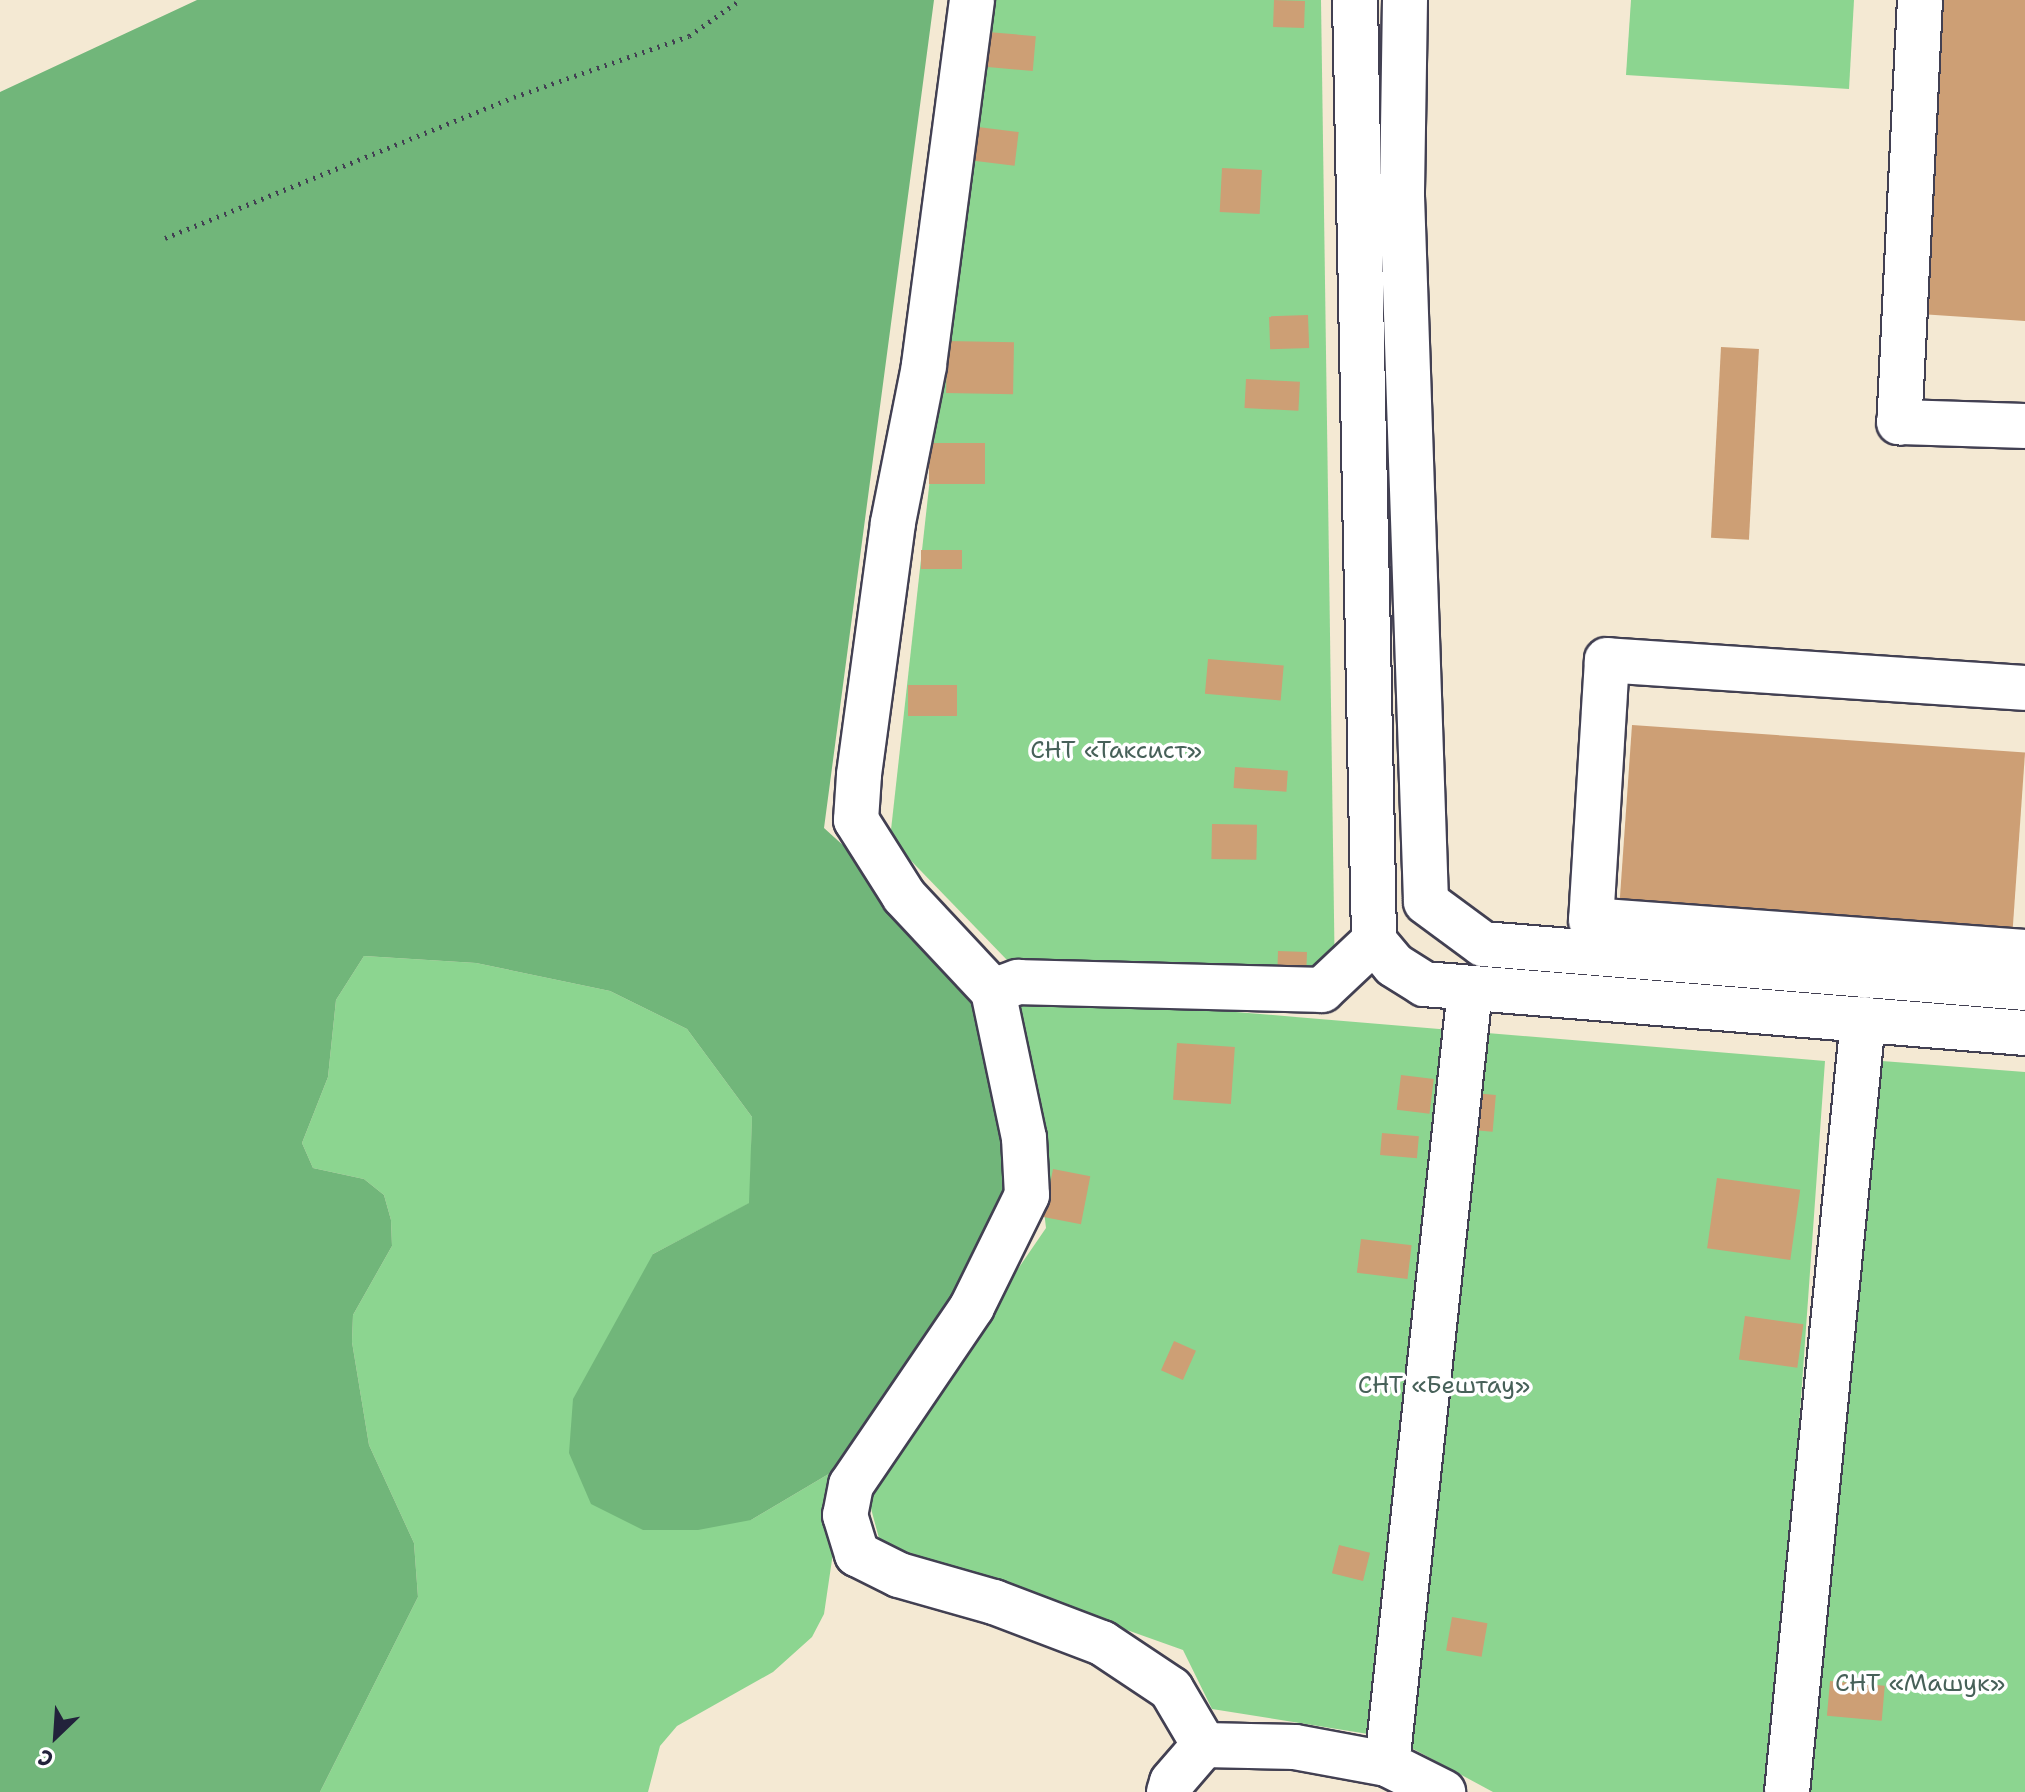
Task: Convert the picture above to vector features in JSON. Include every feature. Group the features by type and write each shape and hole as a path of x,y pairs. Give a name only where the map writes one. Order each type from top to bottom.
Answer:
{"street":[{"path":"972,0 924,366 893,523 856,820 904,896 993,991 1024,1138 1027,1195 972,1307 851,1485 845,1515 857,1554 899,1575 994,1602 1102,1643 1171,1689 1204,1745"},
{"path":"1355,0 1374,941 1394,965 1424,984 2025,1033"},
{"path":"1405,0 1402,196 1426,902 1483,944 2025,988"},
{"path":"1920,0 1899,422 2025,426"},
{"path":"2025,688 1607,660 1591,920 2025,952"},
{"path":"993,991 1018,982 1322,990 1374,941"},
{"path":"1387,1764 1470,990"},
{"path":"1787,1792 1863,1019"},
{"path":"1204,1745 1295,1747 1387,1764 1443,1792"},
{"path":"1169,1792 1172,1782 1204,1745"}],"path":[{"path":"165,238 514,97 689,36 740,0"}],"green space":[{"path":"197,0 934,0 824,828 994,982 1018,1234 832,1472 751,1520 698,1530 643,1530 591,1504 569,1453 573,1399 653,1254 749,1203 752,1117 687,1029 610,991 476,963 364,956 336,1000 328,1077 302,1143 313,1168 364,1179 384,1195 391,1220 392,1246 353,1315 352,1342 369,1445 414,1543 418,1597 320,1792 0,1792 0,92"},
{"name":"СНТ «Таксист»","path":"983,0 1321,0 1335,986 1007,960 890,839"},
{"path":"1631,0 1854,0 1849,89 1626,75"},
{"path":"364,956 476,963 610,991 687,1029 752,1117 750,1203 653,1254 751,1520 832,1472 833,1553 824,1614 812,1637 773,1672 677,1726 660,1746 648,1792 320,1792 418,1597 414,1543 369,1445 352,1342 353,1315 392,1246 391,1220 384,1195 364,1179 313,1168 302,1143 328,1077 336,1000"},
{"name":"СНТ «Бештау»","path":"1019,994 1825,1061 1773,1792 1493,1792 1393,1738 1212,1709 1183,1650 880,1542 866,1490 1046,1228"},
{"name":"СНТ «Машук»","path":"1869,1060 2025,1072 2025,1792 1805,1792"}],"building":[{"path":"1274,0 1305,1 1304,28 1273,27"},
{"path":"1940,0 2025,0 2025,321 1920,314"},
{"path":"988,32 1036,36 1033,71 985,67"},
{"path":"978,127 1019,132 1015,166 974,161"},
{"path":"1222,168 1262,170 1260,214 1220,212"},
{"path":"1308,315 1309,348 1270,349 1269,316"},
{"path":"947,341 1014,342 1013,394 946,393"},
{"path":"1721,347 1759,349 1749,540 1711,538"},
{"path":"1246,379 1300,382 1298,411 1244,408"},
{"path":"929,443 985,443 985,484 929,484"},
{"path":"921,550 962,550 962,569 921,569"},
{"path":"1208,659 1284,666 1281,700 1205,694"},
{"path":"908,685 957,685 957,716 908,716"},
{"path":"1632,725 2025,752 2012,936 1619,909"},
{"path":"1235,767 1288,771 1286,792 1234,788"},
{"path":"1212,824 1257,825 1256,860 1211,859"},
{"path":"1278,951 1307,952 1306,975 1277,974"},
{"path":"1177,1043 1235,1047 1231,1104 1173,1100"},
{"path":"1401,1075 1434,1079 1429,1114 1397,1110"},
{"path":"1462,1092 1496,1095 1493,1132 1459,1129"},
{"path":"1382,1133 1419,1136 1417,1158 1380,1155"},
{"path":"1053,1169 1090,1176 1081,1224 1044,1217"},
{"path":"1717,1178 1800,1190 1790,1260 1707,1248"},
{"path":"1361,1239 1412,1245 1407,1279 1357,1273"},
{"path":"1745,1316 1803,1324 1797,1368 1739,1360"},
{"path":"1174,1341 1196,1351 1183,1380 1161,1370"},
{"path":"1339,1545 1370,1553 1363,1581 1332,1573"},
{"path":"1452,1617 1487,1623 1482,1657 1446,1650"},
{"path":"1830,1681 1885,1686 1882,1721 1827,1716"}]}
